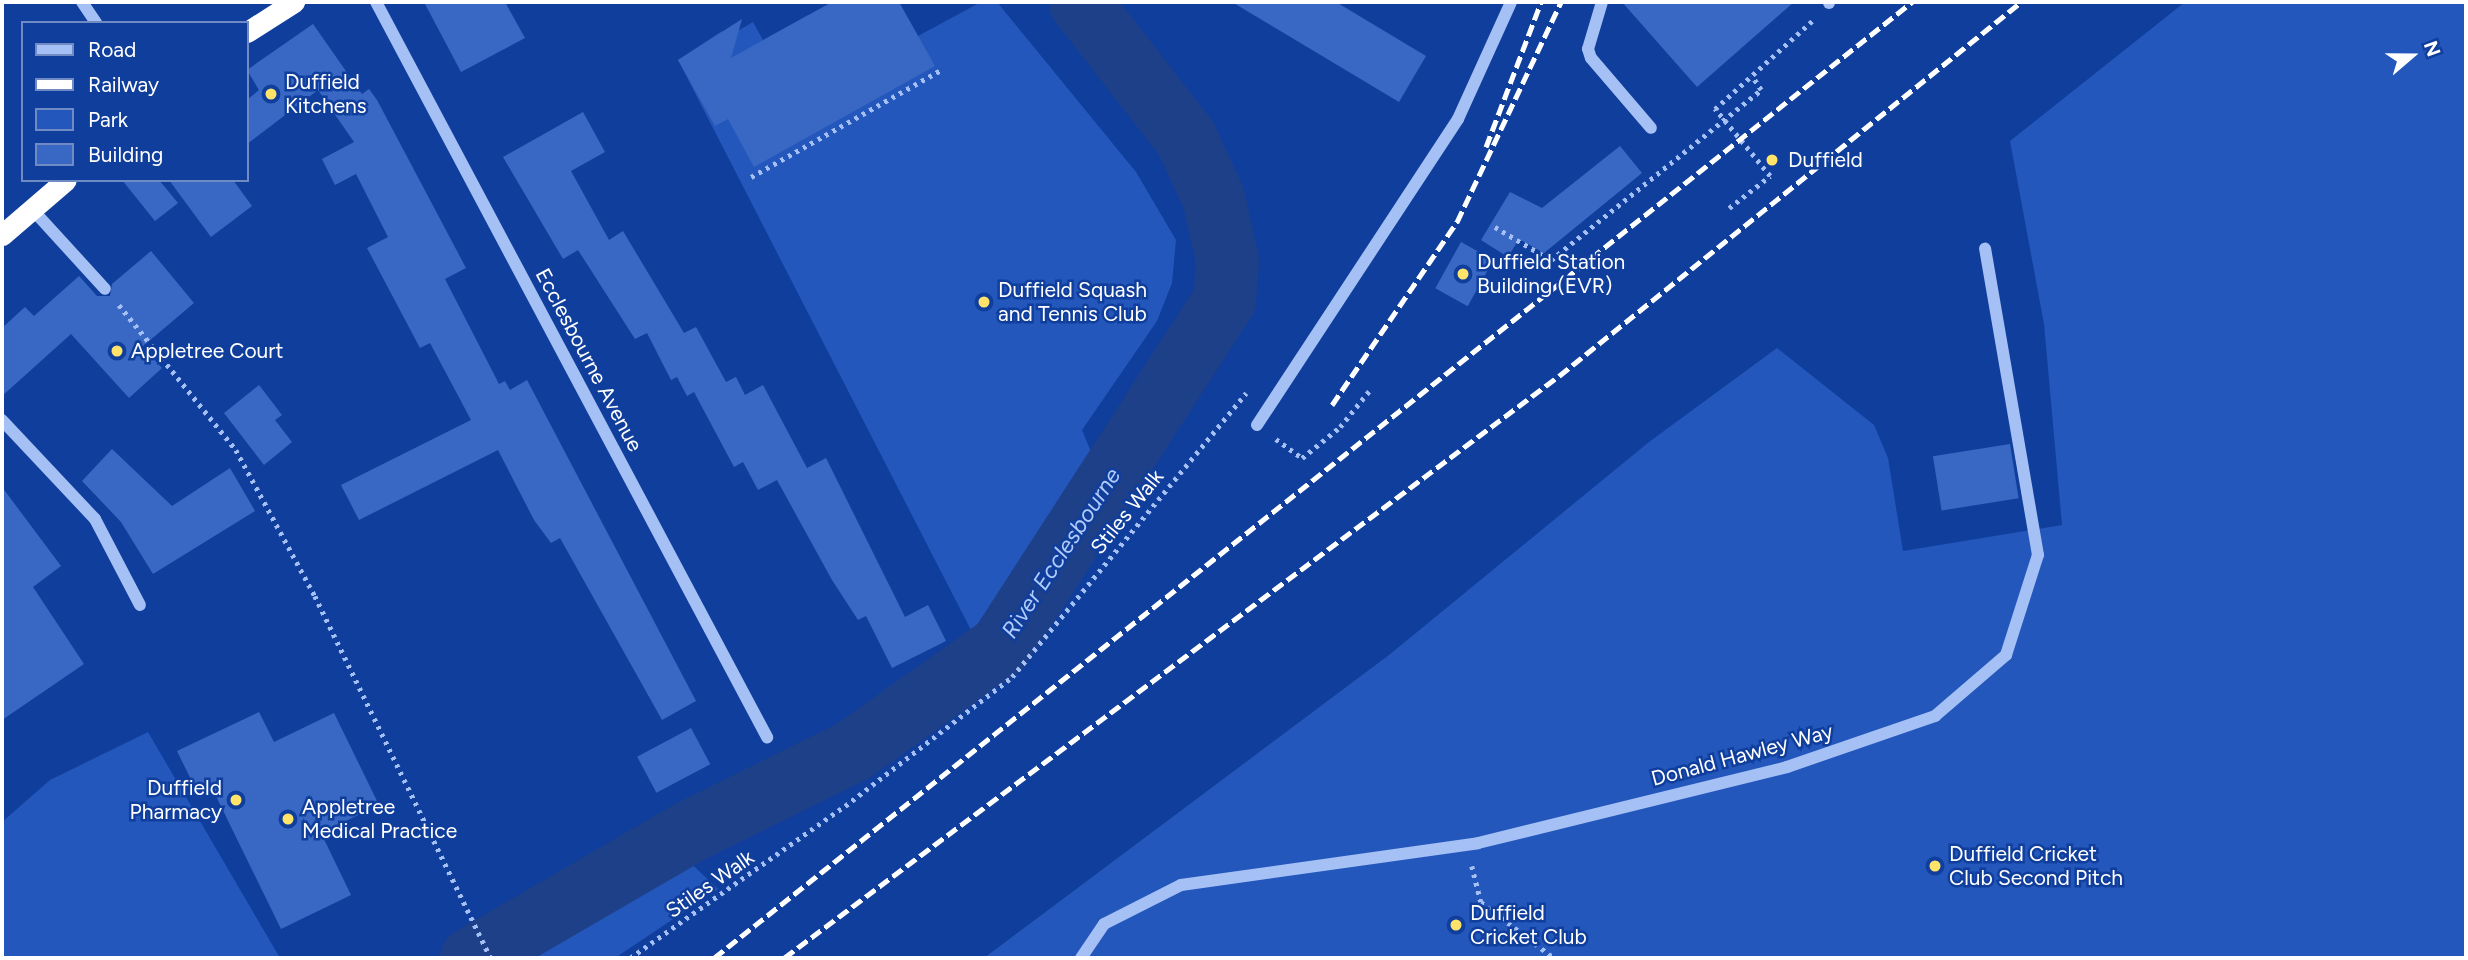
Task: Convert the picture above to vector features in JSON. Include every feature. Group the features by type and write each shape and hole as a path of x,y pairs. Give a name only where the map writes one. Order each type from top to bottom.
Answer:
{"highway":[{"path":"248,31 294,2"},
{"path":"2,235 63,182"}],"street":[{"path":"82,2 95,21"},
{"name":"Ecclesbourne Avenue","path":"376,2 766,737"},
{"path":"1257,425 1458,119 1511,2"},
{"path":"1602,2 1588,49 1591,58 1651,128"},
{"path":"32,209 106,289"},
{"name":"Donald Hawley Way","path":"1082,958 1104,924 1181,885 1466,845 1787,767 1935,716 2006,655 2038,555 1985,249"},
{"path":"2,420 95,519 139,606"}],"path":[{"path":"1729,208 1770,176 1715,109 1829,2"},
{"path":"751,177 943,69"},
{"path":"1495,227 1551,260 1761,90 1752,76"},
{"path":"106,289 236,450 315,596 465,911 491,958"},
{"name":"Stiles Walk","path":"630,958 845,806 1012,677 1254,384"},
{"path":"1257,425 1302,458 1340,428 1369,391"},
{"path":"1466,845 1481,902 1554,958"}],"green space":[{"name":"Duffield Squash and Tennis Club","path":"981,2 997,2 1136,172 1176,240 1172,283 1157,321 1082,430 1096,464 972,632 678,60 722,31 727,37 753,22 763,40 808,15 829,52 918,36"},
{"path":"2185,2 2466,2 2466,958 984,958 1389,655 1649,442 1777,348 1874,425 1888,458 1903,551 2062,525 2044,324 2010,141"},
{"path":"148,732 280,958 2,958 2,822 50,780"},
{"path":"682,855 718,889 615,958 506,958"}],"building":[{"path":"424,2 505,2 525,38 461,72"},
{"path":"832,2 899,2 935,66 754,167 728,119 715,126 678,60 742,19 731,58"},
{"path":"1232,2 1336,2 1426,56 1399,102"},
{"path":"1622,2 1794,2 1697,87"},
{"path":"313,24 362,94 369,89 377,100 466,268 445,279 499,384 505,381 510,390 527,380 696,701 662,720 560,538 551,543 534,520 498,450 359,520 341,485 471,420 430,343 420,348 367,248 388,237 356,174 335,185 322,159 354,142 318,90 248,143 248,99 259,90 248,69"},
{"path":"583,112 605,152 571,171 609,240 623,231 684,333 696,327 726,382 736,377 745,395 763,385 807,468 826,458 905,617 928,605 946,641 892,668 866,616 858,620 832,580 777,480 758,490 743,462 734,467 694,392 687,396 677,377 671,380 647,333 635,339 578,250 563,259 503,157"},
{"path":"1620,146 1642,173 1544,253 1519,239 1508,257 1481,240 1510,192 1542,208"},
{"path":"124,182 161,182 178,203 155,221"},
{"path":"170,182 234,182 252,206 211,237"},
{"name":"Duffield Station Building (EVR)","path":"1461,242 1493,260 1468,306 1435,288"},
{"name":"Appletree Court","path":"151,251 194,303 142,347 162,368 129,398 71,334 2,396 2,328 25,307 34,316 79,276 97,296 110,296 112,284"},
{"path":"259,385 282,415 275,420 292,442 264,465 224,413"},
{"path":"2010,444 2019,498 1942,511 1933,456"},
{"path":"112,449 172,506 230,468 255,511 153,574 121,522 82,481"},
{"path":"2,487 61,566 33,587 84,664 2,720"},
{"name":"Appletree Medical Practice","path":"259,712 274,742 334,713 379,805 321,833 351,895 281,929 214,792 200,798 177,751"},
{"path":"691,728 710,764 656,793 637,757"}],"waterway":[{"name":"River Ecclesbourne","path":"471,958 688,832 853,750 1000,646 1224,300 1227,260 1213,197 1185,137 1080,2"}],"railway":[{"path":"1486,147 1541,2"},
{"path":"1332,405 1457,222 1561,2"},
{"path":"714,958 1912,2"},
{"path":"784,958 1559,376 2021,2"}],"place":[{"name":"Duffield Kitchens","path":"271,94"},
{"name":"Duffield","path":"1772,160"},
{"name":"Duffield Station Building (EVR)","path":"1463,274"},
{"name":"Duffield Squash and Tennis Club","path":"984,302"},
{"name":"Appletree Court","path":"117,351"},
{"name":"Duffield Pharmacy","path":"236,800"},
{"name":"Appletree Medical Practice","path":"288,819"},
{"name":"Duffield Cricket Club Second Pitch","path":"1935,866"},
{"name":"Duffield Cricket Club","path":"1456,925"}]}
